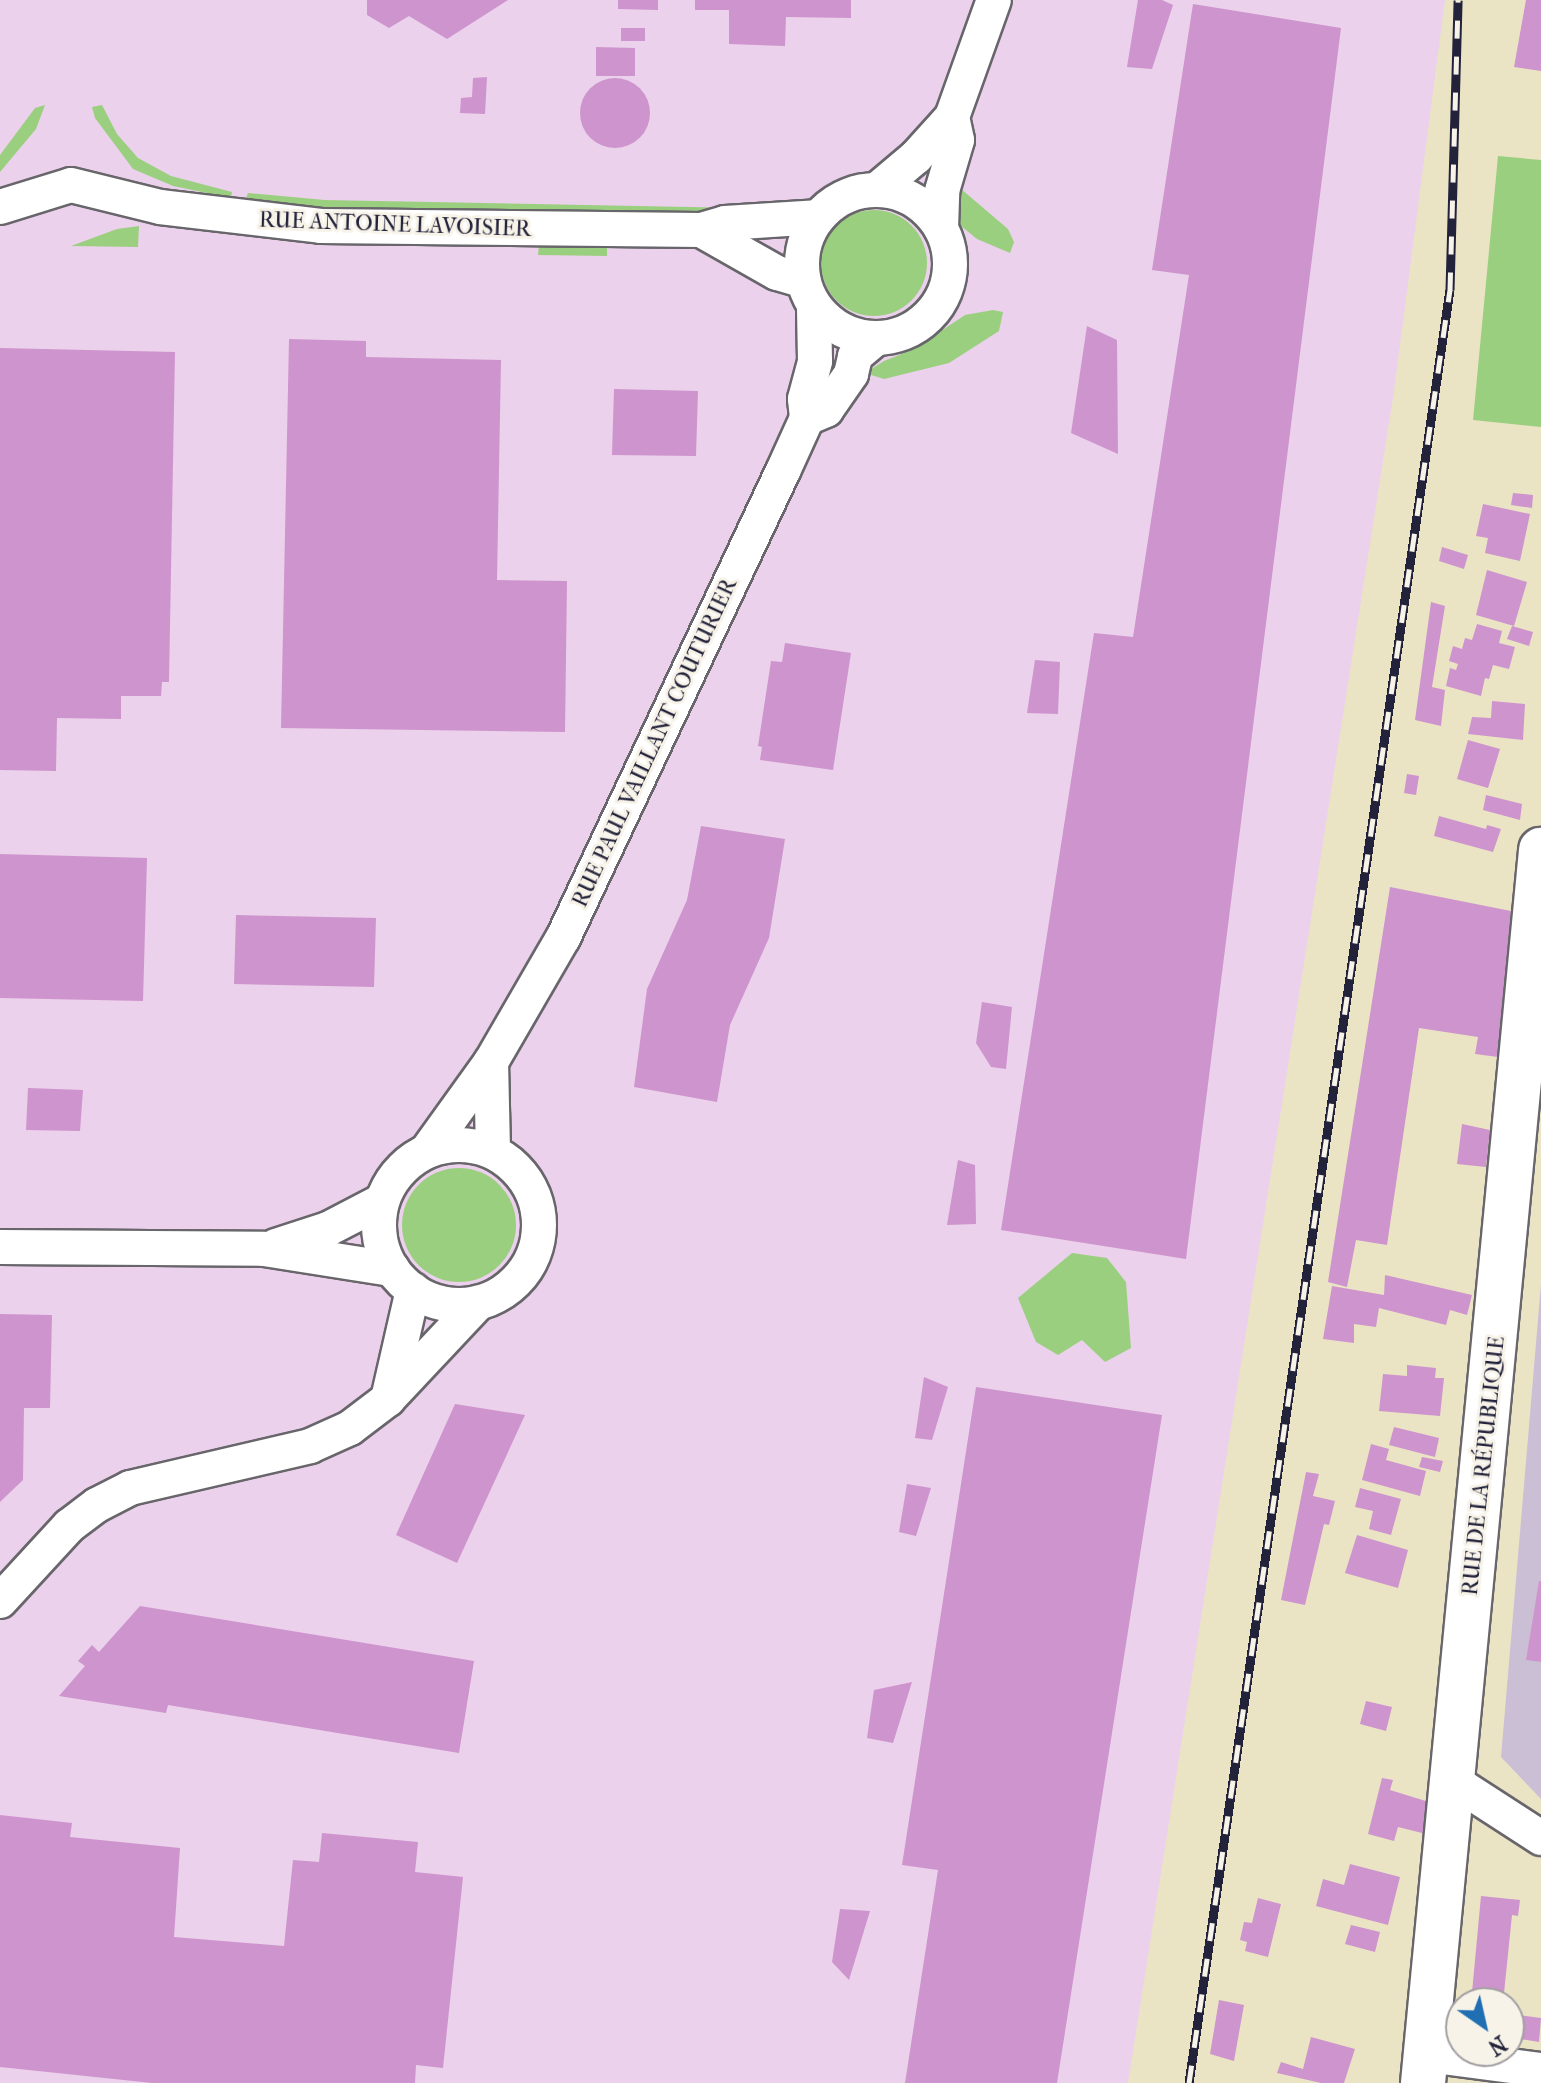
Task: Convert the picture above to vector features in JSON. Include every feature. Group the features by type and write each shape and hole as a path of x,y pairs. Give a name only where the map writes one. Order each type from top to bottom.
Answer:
{"street":[{"path":"952,117 957,140 942,191 941,228 950,266 941,300 913,329 875,339 838,329 808,293 804,247 818,217 838,200 879,188 916,157 952,117 994,0"},
{"name":"RUE ANTOINE LAVOISIER","path":"0,207 71,185 160,207 279,224 701,230 725,223 818,217"},
{"path":"879,188 915,201 941,228"},
{"name":"RUE ANTOINE LAVOISIER","path":"701,230 808,293"},
{"name":"RUE PAUL VAILLANT COUTURIER","path":"427,1151 491,1062 563,938 807,418 805,399 815,361 808,293"},
{"name":"RUE PAUL VAILLANT COUTURIER","path":"807,418 826,410 851,374 855,356 875,339"},
{"name":"RUE DE LA RÉPUBLIQUE","path":"1425,2069 1541,850"},
{"path":"491,1062 493,1151"},
{"path":"0,1247 264,1249 402,1280 433,1301 455,1305 478,1303 498,1295 516,1282 530,1263 540,1234 537,1203 531,1186 520,1172 493,1151 459,1144 427,1151 399,1172 382,1201 380,1236 402,1280 388,1399"},
{"path":"264,1249 328,1229 382,1201"},
{"path":"0,1601 69,1526 97,1505 130,1488 310,1446 350,1428 388,1399 478,1303"},
{"path":"1453,1781 1541,1838"},
{"path":"1425,2069 1541,2070"}],"shaded area":[{"path":"0,0 1445,0 1394,391 1128,2083 0,2083"},
{"path":"1541,1284 1541,1799 1501,1757"}],"green space":[{"path":"45,105 36,129 0,172 0,155 35,108"},
{"path":"102,105 117,134 138,158 171,176 232,192 231,198 173,186 133,169 95,118 92,107"},
{"path":"1498,156 1541,160 1541,427 1473,420"},
{"path":"954,183 1008,229 1014,242 1010,253 977,239 961,226 956,217"},
{"path":"248,193 325,200 743,208 743,213 322,209 245,201"},
{"path":"874,210 894,214 911,226 923,243 927,263 923,283 911,300 894,312 874,316 854,312 837,300 825,283 821,263 825,243 837,226 854,214"},
{"path":"139,226 138,247 71,246 117,229"},
{"path":"539,245 607,246 607,256 538,255"},
{"path":"993,310 1003,312 999,331 949,363 884,379 865,373 884,361 914,349 965,315"},
{"path":"459,1168 481,1172 499,1185 512,1203 516,1225 512,1247 499,1265 481,1278 459,1282 437,1278 419,1265 406,1247 402,1225 406,1203 419,1185 437,1172"},
{"path":"1072,1253 1107,1258 1126,1282 1131,1348 1105,1362 1082,1340 1058,1355 1036,1342 1018,1298"}],"building":[{"path":"367,0 508,0 447,39 409,16 389,28 367,15"},
{"path":"618,0 658,0 658,10 618,9"},
{"path":"695,0 851,0 851,18 786,17 785,46 729,44 729,10 695,10"},
{"path":"1138,0 1162,0 1173,5 1152,69 1127,67"},
{"path":"1526,0 1541,0 1541,71 1514,67"},
{"path":"1193,4 1341,28 1186,1259 1001,1230 1094,633 1133,637 1189,275 1152,270"},
{"path":"621,28 645,28 645,41 621,41"},
{"path":"596,47 635,48 635,76 596,76"},
{"path":"487,77 485,114 460,113 461,98 472,97 473,78"},
{"path":"615,78 640,88 650,113 640,138 615,148 590,138 580,113 590,88"},
{"path":"1087,326 1117,340 1118,454 1071,433"},
{"path":"289,339 366,341 366,357 501,360 497,580 567,581 565,732 281,728"},
{"path":"0,348 175,352 169,682 162,682 161,696 121,696 121,719 57,718 56,771 0,770"},
{"path":"614,389 698,391 696,456 612,455"},
{"path":"1513,493 1533,495 1532,508 1511,505"},
{"path":"1483,504 1530,514 1520,561 1485,553 1488,538 1476,536"},
{"path":"1442,547 1468,555 1464,569 1439,561"},
{"path":"1487,570 1527,582 1514,626 1476,615"},
{"path":"1431,602 1445,606 1432,687 1445,690 1441,726 1415,720"},
{"path":"1477,624 1502,631 1499,643 1515,647 1509,669 1493,665 1489,679 1485,678 1481,696 1446,686 1450,668 1456,670 1458,664 1449,661 1453,646 1462,649 1465,638 1472,640"},
{"path":"1512,626 1533,632 1529,646 1507,639"},
{"path":"785,643 851,653 833,770 760,760 762,747 758,746 771,661 782,662"},
{"path":"1035,660 1060,662 1058,714 1027,713"},
{"path":"1492,701 1525,704 1523,740 1468,734 1472,717 1491,718"},
{"path":"1468,740 1500,749 1488,788 1457,779"},
{"path":"1407,774 1419,776 1416,795 1404,793"},
{"path":"1486,795 1522,804 1520,820 1483,810"},
{"path":"1439,816 1486,829 1487,825 1501,829 1493,852 1434,836"},
{"path":"701,826 785,839 769,938 730,1025 717,1102 634,1087 647,989 687,900"},
{"path":"0,854 147,858 143,1001 0,998"},
{"path":"1390,887 1511,911 1498,1057 1475,1054 1478,1037 1419,1028 1387,1245 1356,1240 1347,1287 1328,1282"},
{"path":"236,915 376,918 374,987 234,984"},
{"path":"982,1002 1012,1007 1006,1069 991,1067 976,1043"},
{"path":"28,1088 83,1090 80,1131 26,1130"},
{"path":"1462,1124 1490,1130 1486,1167 1457,1164"},
{"path":"958,1160 975,1165 976,1224 947,1225"},
{"path":"1385,1275 1472,1295 1467,1315 1450,1310 1446,1325 1379,1308 1376,1327 1354,1324 1354,1343 1323,1339 1332,1286 1384,1295"},
{"path":"0,1314 52,1315 50,1408 24,1408 23,1480 0,1502"},
{"path":"1407,1365 1436,1368 1435,1378 1444,1378 1440,1416 1379,1411 1383,1374 1407,1376"},
{"path":"924,1377 948,1387 932,1440 915,1438"},
{"path":"976,1387 1162,1415 1057,2083 905,2083 938,1870 902,1865"},
{"path":"455,1404 525,1415 457,1563 396,1535"},
{"path":"1394,1427 1439,1438 1435,1457 1389,1445"},
{"path":"1371,1444 1389,1449 1386,1460 1426,1471 1420,1496 1362,1480"},
{"path":"1422,1457 1443,1461 1440,1472 1419,1467"},
{"path":"1306,1472 1319,1474 1313,1496 1335,1501 1329,1525 1324,1524 1305,1605 1281,1600"},
{"path":"907,1484 931,1488 916,1536 899,1532"},
{"path":"1360,1488 1401,1499 1391,1535 1369,1529 1373,1511 1355,1507"},
{"path":"1357,1535 1408,1550 1398,1588 1345,1573"},
{"path":"1541,1581 1541,1662 1526,1660"},
{"path":"140,1606 474,1661 459,1753 168,1705 166,1713 59,1696 85,1666 78,1661 92,1645 99,1652"},
{"path":"912,1682 893,1743 867,1738 874,1690"},
{"path":"1366,1701 1392,1707 1386,1731 1360,1724"},
{"path":"1382,1778 1393,1780 1390,1790 1429,1802 1426,1834 1398,1827 1394,1841 1368,1834"},
{"path":"0,1815 72,1823 70,1837 180,1848 174,1937 284,1946 293,1860 319,1862 322,1833 418,1842 415,1872 463,1877 443,2068 416,2065 415,2083 152,2083 0,2067"},
{"path":"1350,1864 1400,1877 1388,1925 1316,1906 1323,1879 1344,1885"},
{"path":"1481,1896 1520,1900 1518,1916 1512,1915 1505,1987 1472,1987"},
{"path":"1258,1898 1281,1904 1268,1957 1245,1951 1247,1942 1240,1940 1244,1922 1252,1923"},
{"path":"840,1909 870,1911 849,1980 832,1962"},
{"path":"1351,1925 1380,1932 1375,1952 1345,1944"},
{"path":"1219,2000 1244,2005 1234,2061 1210,2054"},
{"path":"1525,2016 1541,2018 1539,2042 1525,2040"},
{"path":"1311,2037 1355,2049 1344,2083 1321,2083 1277,2073 1281,2062 1303,2069"}],"railway":[{"path":"1189,2083 1450,290 1458,0"}]}
